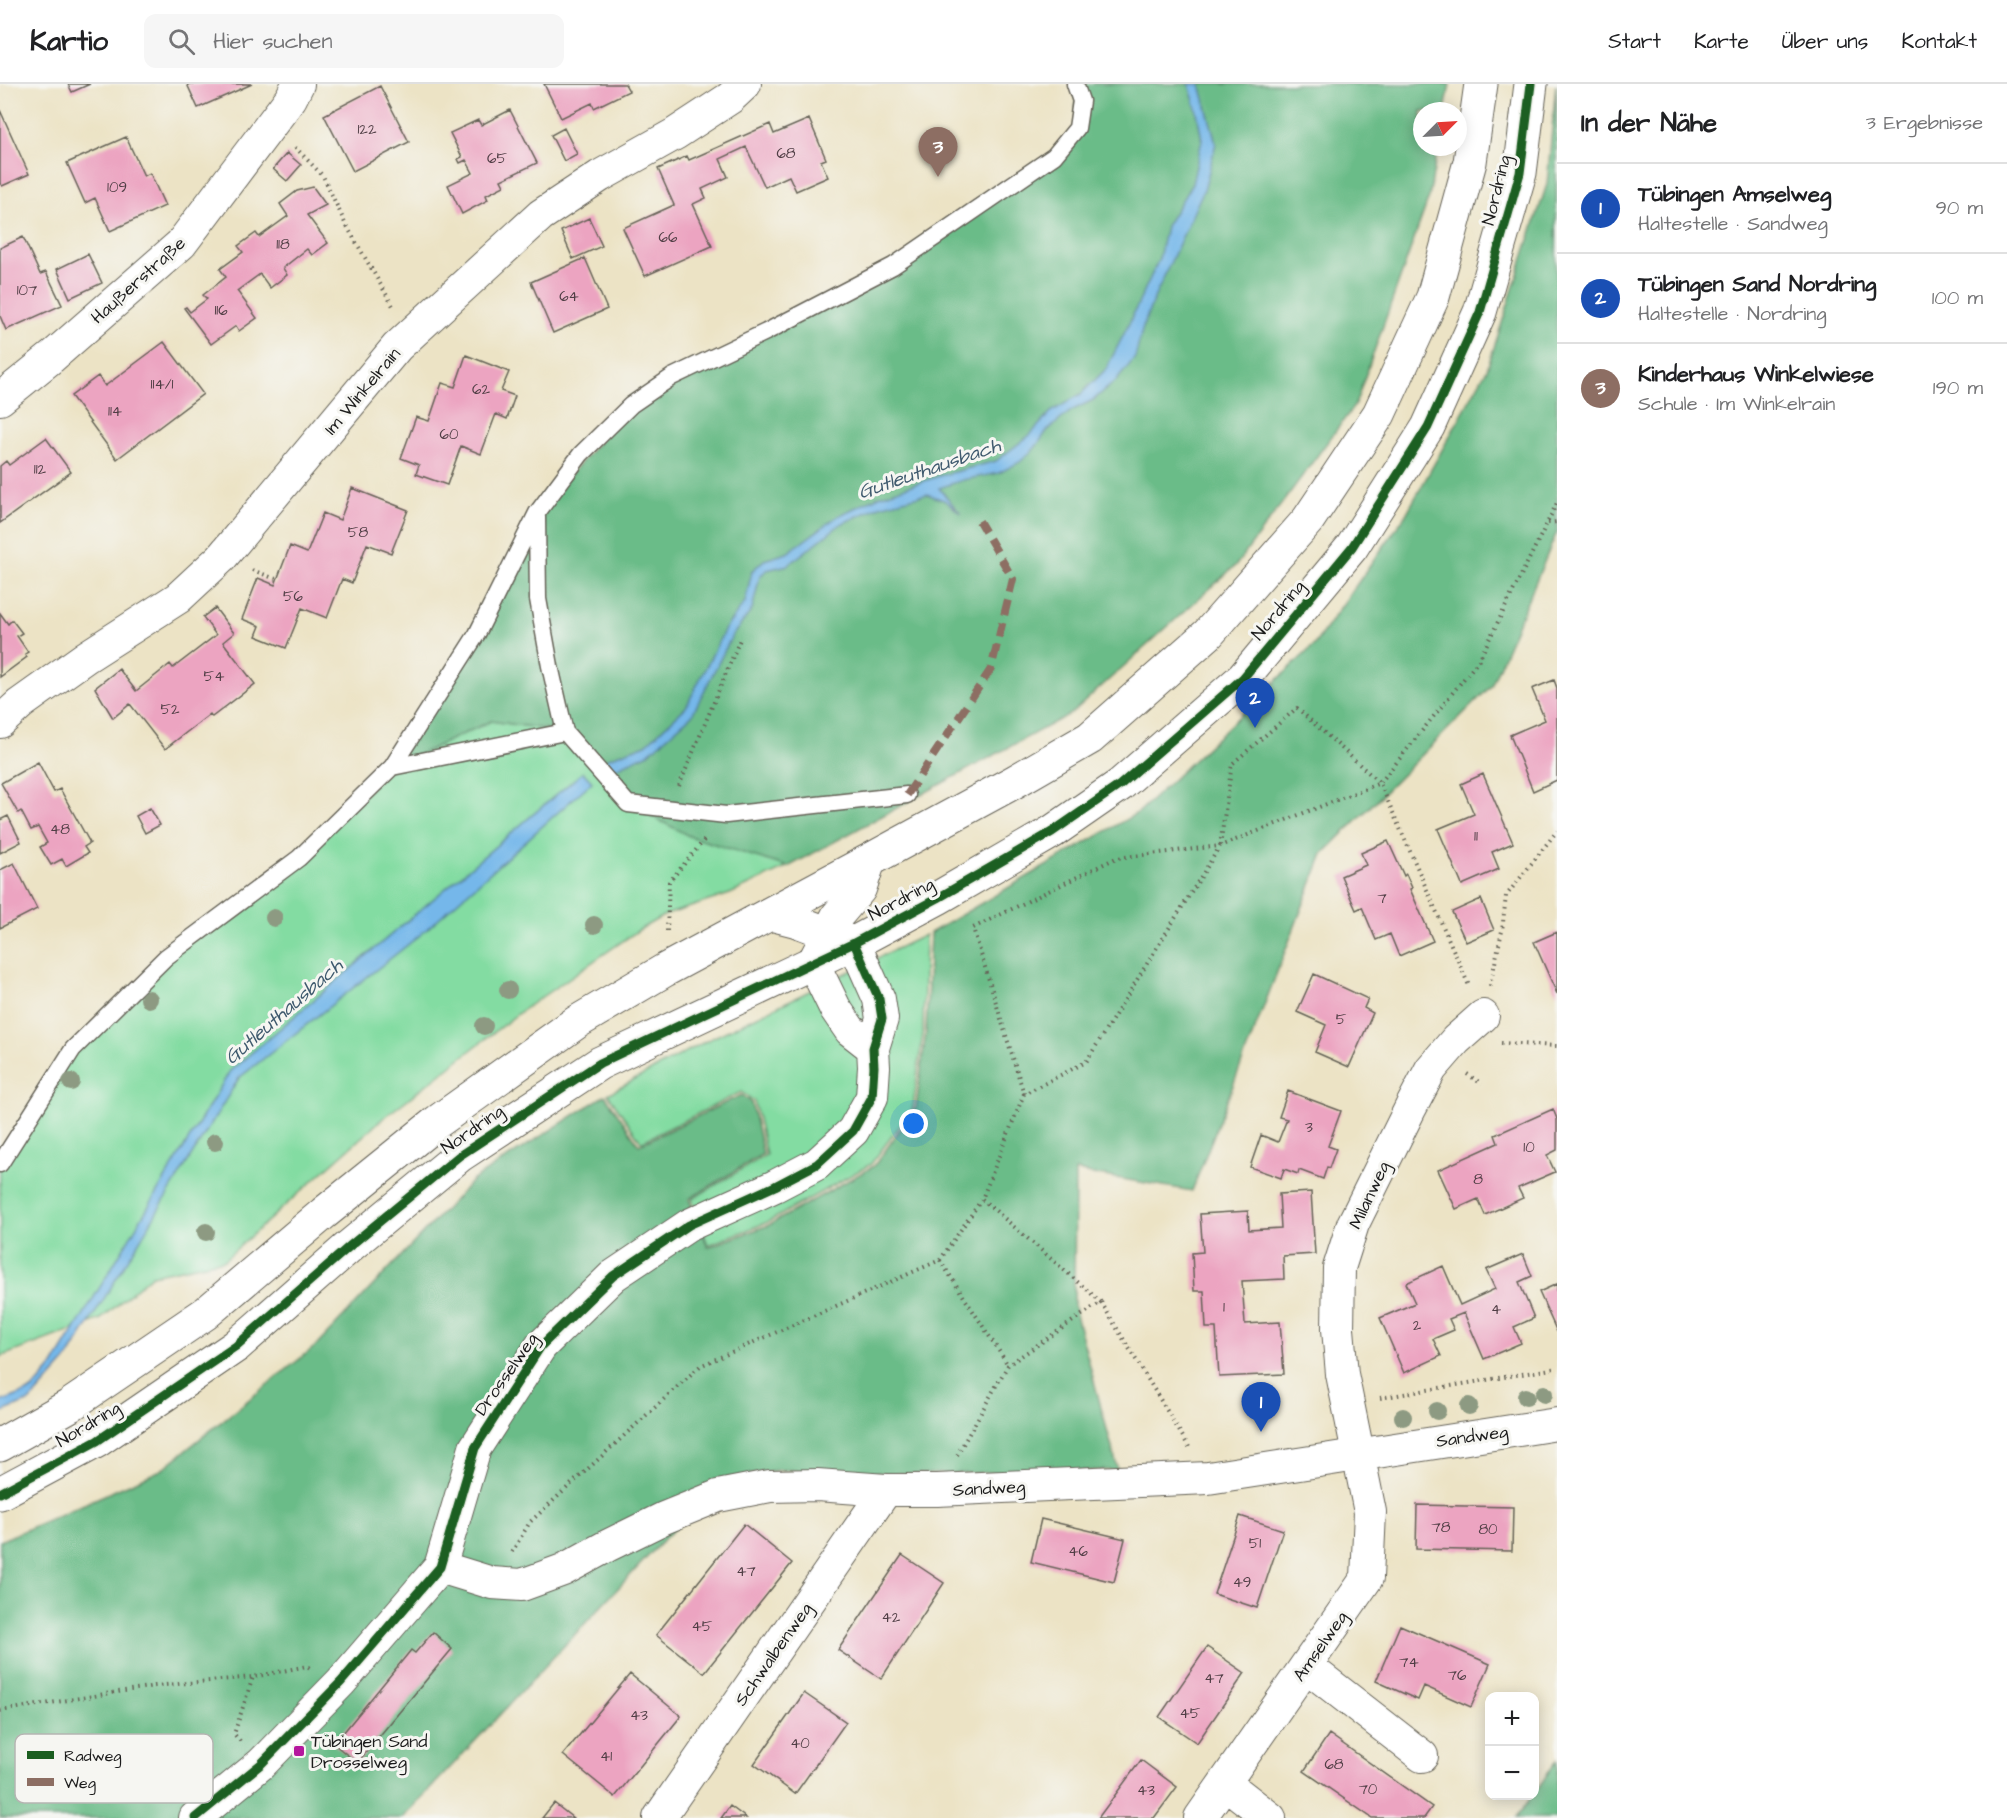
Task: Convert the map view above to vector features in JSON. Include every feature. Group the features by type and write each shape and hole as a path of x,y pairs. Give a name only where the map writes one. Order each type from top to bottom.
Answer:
{"street":[{"name":"Haußerstraße","path":"0,399 52,357 181,244 291,98 298,84"},
{"name":"Im Winkelrain","path":"0,722 20,704 76,664 178,598 229,550 390,356 541,215 600,176 685,128 730,98 745,84"},
{"name":"Nordring","path":"0,1445 69,1406 206,1313 324,1213 437,1122 577,1022 665,970 1014,782 1090,738 1208,634 1308,520 1379,414 1433,297 1470,162 1481,84"},
{"name":"Nordring","path":"0,1493 98,1441 236,1346 351,1245 459,1156 600,1063 813,963 841,937 938,898 1052,832 1120,785 1243,678 1352,547 1428,427 1480,312 1520,173 1531,84"},
{"name":"Nordring","path":"841,937 837,916 860,889 870,860"},
{"path":"768,914 841,937"},
{"name":"Drosselweg","path":"195,1818 261,1764 340,1682 440,1567 476,1448 541,1347 613,1276 689,1225 817,1164 853,1131 872,1097 873,1048 882,1019 879,999 841,937"},
{"path":"813,963 835,1008 850,1030 873,1048"},
{"name":"Milanweg","path":"1358,1453 1342,1374 1338,1329 1339,1268 1353,1224 1431,1069 1456,1040 1483,1016"},
{"name":"Sandweg","path":"440,1567 492,1583 522,1585 563,1570 664,1518 718,1496 770,1486 817,1485 886,1490 937,1490 1208,1478 1557,1424"},
{"name":"Amselweg","path":"1200,1818 1367,1578 1370,1512 1358,1453"},
{"name":"Schwalbenweg","path":"660,1818 886,1490"},
{"path":"1306,1666 1422,1756"},
{"path":"1225,1783 1270,1818"}],"lane":[{"path":"0,1164 73,1049 166,957 299,858 392,767 477,634 537,513 581,454 631,405 672,377 766,332 893,266 1054,156 1077,128 1081,101 1075,84"},
{"path":"537,513 538,599 565,732 628,804 726,815 907,795"},
{"path":"392,767 565,732"}],"path":[{"path":"273,122 322,176 345,223 410,335"},
{"path":"492,1583 530,1522 700,1366 940,1260 982,1199 1024,1094 974,928 1116,858 1220,846 1380,783 1479,660 1557,503"},
{"path":"1548,523 1557,522"},
{"path":"669,809 741,637"},
{"path":"1024,1094 1086,1062 1220,846 1232,764 1297,708 1380,783 1483,1016"},
{"path":"665,970 669,882 726,815"},
{"path":"1483,1016 1502,931 1506,896 1557,831"},
{"path":"1456,1040 1557,1046"},
{"path":"982,1199 1101,1302 1208,1478"},
{"path":"940,1260 1008,1365"},
{"path":"937,1490 1008,1365 1101,1302"},
{"path":"1348,1403 1557,1368"},
{"path":"0,1711 155,1686 253,1677 307,1666 340,1682"},
{"path":"253,1677 234,1734 261,1764"}],"green space":[{"path":"1075,84 1450,84 1447,102 1413,102 1413,156 1436,156 1429,197 1355,405 1237,564 1072,713 788,867 689,836 628,804 565,732 491,721 392,767 537,513 631,405 893,266 1054,156 1077,128"},
{"path":"1556,84 1557,532 1491,686 1323,854 1192,1191 1075,1171 1074,1307 1118,1470 927,1474 779,1470 727,1479 667,1536 403,1818 0,1818 0,1541 161,1470 317,1345 473,1180 605,1095 639,1145 741,1095 751,1102 763,1154 689,1199 708,1247 769,1225 874,1166 916,1108 926,1031 930,933 1139,812 1314,645 1405,516 1487,369 1547,184"},
{"path":"491,721 565,732 689,836 788,867 730,894 663,916 520,1012 381,1120 224,1260 152,1275 101,1319 0,1357 0,1164 73,1049 166,957 299,858 392,767"},
{"path":"925,935 923,1032 913,1108 871,1164 768,1222 708,1245 692,1199 766,1155 754,1101 741,1092 641,1142 608,1094 710,1039"},
{"path":"1557,1760 1557,1818 1516,1818 1529,1800 1539,1800 1539,1786"}],"water":[{"path":"1189,84 1200,84 1216,143 1205,187 1152,303 1135,358 1117,380 1093,400 1071,411 1047,431 1035,448 1020,462 999,473 963,480 939,488 961,514 946,501 927,494 880,506 841,524 788,565 767,570 760,576 752,610 732,636 692,715 649,753 612,770 606,759 646,744 686,707 725,629 745,602 752,571 764,560 787,553 838,516 879,496 939,476 996,461 1030,435 1051,412 1081,394 1106,369 1159,259 1166,226 1192,184 1202,140"},
{"path":"583,772 592,782 419,936 239,1078 66,1361 30,1401 0,1413 0,1402 32,1390 52,1367 230,1071"}],"building":[{"path":"68,84 90,84 72,92"},
{"path":"187,84 252,84 198,108"},
{"path":"544,84 625,84 629,91 594,108 592,103 561,118"},
{"path":"380,86 409,142 353,171 324,115"},
{"path":"0,110 29,174 2,186 0,183"},
{"path":"510,110 537,163 501,180 504,186 486,195 488,200 462,214 448,185 473,173 466,160 460,163 458,159 462,157 450,133 478,120 481,125"},
{"path":"809,119 826,159 821,161 828,177 796,191 789,176 765,187 746,147 720,159 728,177 702,189 706,198 693,204 712,246 645,276 623,228 674,205 658,169 687,156 689,160 770,124 774,134"},
{"path":"564,128 577,154 564,161 551,135"},
{"path":"126,137 144,176 150,173 165,206 110,231 95,198 85,203 67,163"},
{"path":"287,153 301,165 287,181 273,169"},
{"path":"313,187 326,205 307,215 328,243 312,255 307,249 283,268 287,275 270,288 260,274 237,291 257,318 239,331 236,326 211,344 184,308 186,307 190,312 207,299 203,295 226,277 220,269 243,252 238,246 256,233 259,237 288,216 280,204 297,191"},
{"path":"589,218 602,246 573,259 561,231"},
{"path":"23,237 40,274 46,272 62,305 6,330 0,316 0,248"},
{"path":"88,254 102,283 70,298 57,269"},
{"path":"585,258 607,309 553,333 531,282"},
{"path":"164,342 203,394 117,459 71,396 98,376 105,386"},
{"path":"466,355 509,372 501,391 515,396 507,419 496,414 481,454 461,446 447,485 416,474 419,465 401,458 416,417 429,421 442,383 455,387"},
{"path":"46,438 71,472 0,523 0,466 6,461 9,465"},
{"path":"352,488 408,510 391,553 367,544 352,583 342,579 327,618 302,608 286,648 256,636 260,626 242,619 258,578 275,585 290,546 307,553 323,513 340,520"},
{"path":"215,608 234,633 223,642 255,684 212,717 210,714 165,749 130,704 113,718 95,688 119,669 136,691 170,664 173,668 216,635 203,617"},
{"path":"0,613 8,624 12,620 22,633 17,636 28,652 25,654 27,657 0,677"},
{"path":"1554,680 1557,688 1557,780 1533,791 1510,735 1545,720 1532,689"},
{"path":"38,762 54,792 60,789 90,843 84,847 88,853 66,866 62,859 51,865 40,847 47,843 38,827 31,830 21,811 18,813 1,783"},
{"path":"1483,774 1513,843 1492,852 1499,869 1462,885 1438,829 1474,814 1461,784"},
{"path":"150,808 160,825 145,833 136,816"},
{"path":"8,816 21,842 0,853 0,820"},
{"path":"1388,841 1404,876 1406,874 1412,888 1410,889 1433,941 1399,956 1390,934 1376,940 1362,907 1356,910 1341,876 1366,865 1361,853"},
{"path":"14,863 37,909 0,928 0,870"},
{"path":"1481,899 1494,930 1466,942 1452,912"},
{"path":"1557,932 1557,994 1534,942"},
{"path":"1314,974 1368,999 1364,1008 1373,1013 1349,1067 1315,1052 1326,1025 1297,1012"},
{"path":"1288,1091 1341,1111 1328,1146 1336,1149 1323,1179 1299,1170 1298,1174 1284,1169 1281,1178 1250,1167 1261,1135 1278,1142 1287,1119 1279,1117"},
{"path":"1553,1109 1557,1119 1557,1150 1547,1155 1555,1172 1518,1188 1523,1198 1485,1215 1478,1199 1456,1209 1438,1170 1498,1143 1495,1135"},
{"path":"1311,1192 1315,1254 1283,1256 1284,1279 1242,1281 1245,1324 1280,1322 1284,1374 1219,1377 1216,1328 1206,1328 1204,1291 1194,1291 1192,1253 1203,1252 1200,1214 1248,1211 1249,1230 1281,1228 1279,1194"},
{"path":"1523,1254 1532,1276 1519,1282 1534,1318 1514,1327 1521,1343 1484,1359 1464,1313 1449,1319 1454,1330 1433,1339 1441,1356 1404,1373 1380,1318 1415,1303 1406,1283 1443,1266 1460,1305 1495,1289 1486,1270"},
{"path":"1557,1284 1557,1332 1539,1292"},
{"path":"1417,1505 1513,1507 1512,1551 1416,1549"},
{"path":"1240,1516 1283,1530 1257,1608 1214,1594"},
{"path":"1041,1519 1125,1539 1114,1582 1031,1562"},
{"path":"744,1524 792,1563 704,1673 656,1635"},
{"path":"902,1555 944,1583 881,1679 838,1650"},
{"path":"1400,1625 1490,1664 1471,1707 1424,1686 1418,1700 1376,1681"},
{"path":"433,1632 452,1649 357,1763 334,1744 411,1650 415,1653"},
{"path":"1207,1647 1245,1673 1197,1743 1159,1717"},
{"path":"630,1674 681,1716 615,1797 563,1755"},
{"path":"804,1693 846,1722 795,1794 754,1764"},
{"path":"1329,1734 1432,1807 1424,1818 1372,1818 1304,1771"},
{"path":"1141,1760 1177,1787 1154,1818 1098,1818"},
{"path":"554,1803 573,1818 542,1818"},
{"path":"730,1806 746,1818 721,1818"}],"marked path":[{"path":"907,795 991,669 1013,579 979,521"}],"cycle path":[{"path":"0,1493 97,1441 236,1346 351,1245 459,1156 600,1063 854,943 938,898 1052,832 1120,785 1243,678 1352,547 1428,427 1480,312 1520,173 1531,84"},
{"path":"195,1818 261,1764 341,1682 440,1567 475,1448 541,1346 613,1276 689,1225 817,1164 853,1131 872,1097 873,1048 882,1019 879,999 854,943"}],"place":[{"name":"Kinderhaus Winkelwiese","path":"938,177"},
{"name":"Tübingen Sand Nordring","path":"1255,728"},
{"name":"Tübingen Amselweg","path":"1261,1432"},
{"name":"Tübingen Sand Drosselweg","path":"299,1751"}],"water label":[{"name":"Gutleuthausbach","path":"929,468"},
{"name":"Gutleuthausbach","path":"283,1011"}]}
